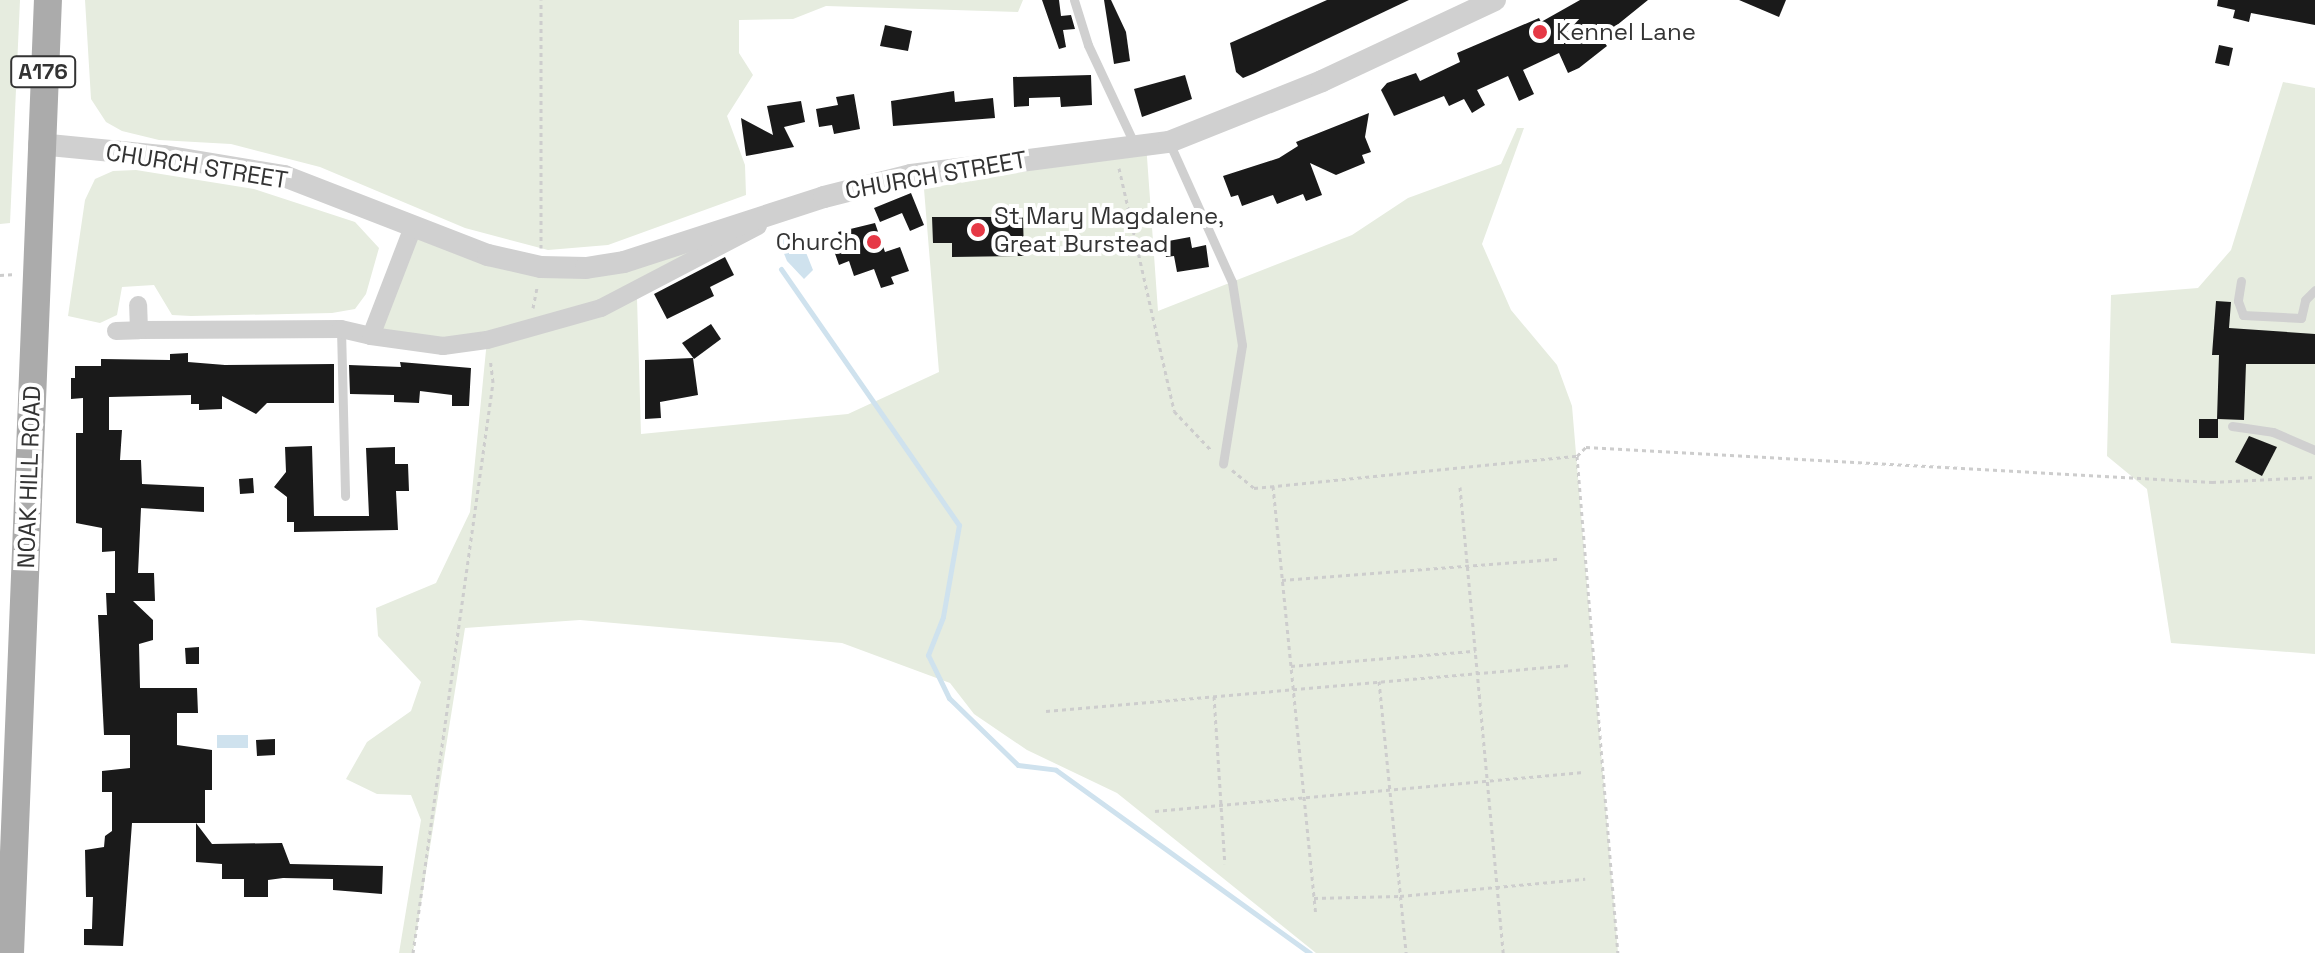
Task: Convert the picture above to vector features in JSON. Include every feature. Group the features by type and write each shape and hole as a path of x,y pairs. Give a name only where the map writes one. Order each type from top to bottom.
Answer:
{"main road":[{"name":"NOAK HILL ROAD","path":"10,953 10,774 48,0"}],"street":[{"name":"CHURCH STREET","path":"39,144 164,156 284,176 488,255 541,267 624,262 771,214 911,175 1124,144 1169,142 1308,87 1495,0"},
{"path":"116,331 341,329 443,346 487,340 601,308 763,223 771,214"},
{"path":"371,336 413,227"},
{"path":"138,305 139,330"}],"lane":[{"path":"1074,0 1124,144"},
{"path":"1169,142 1232,282 1242,345 1223,463"},
{"path":"2241,281 2238,301 2243,315 2301,318 2305,300 2315,290"},
{"path":"341,329 345,496"},
{"path":"2232,426 2273,432 2315,450"}],"path":[{"path":"530,328 541,267 541,0"},
{"path":"1124,144 1174,411 1223,463 1254,488 1577,456 1586,447 2212,482 2315,477"},
{"path":"413,953 493,382 487,340"},
{"path":"1577,456 1618,953"},
{"path":"1273,486 1316,915"},
{"path":"1460,487 1503,953"},
{"path":"1282,580 1558,559"},
{"path":"1291,666 1475,651"},
{"path":"1046,711 1571,665"},
{"path":"1379,681 1406,953"},
{"path":"1214,696 1225,864"},
{"path":"1155,811 1583,772"},
{"path":"1314,898 1400,896 1585,879"}],"shaded area":[{"path":"0,0 20,0 10,223 0,224"},
{"path":"85,0 1023,0 1018,12 826,6 793,19 739,20 739,53 753,75 727,116 745,165 746,195 608,245 548,250 465,228 320,167 231,144 159,140 122,131 106,122 91,99"},
{"path":"2283,82 2315,88 2315,654 2171,643 2147,489 2107,456 2111,295 2198,288 2231,250"},
{"path":"1517,128 1524,128 1482,244 1511,310 1557,365 1572,406 1618,953 1316,953 1117,793 1027,750 974,714 950,683 842,643 580,620 465,628 413,953 399,953 421,820 411,795 377,794 346,779 367,742 411,711 421,682 378,636 376,608 436,583 470,512 487,340 371,336 413,227 586,268 771,214 637,298 641,434 848,414 939,372 924,189 1116,155 1146,143 1158,311 1352,235 1408,198 1501,164"},
{"path":"136,170 254,189 355,222 379,248 366,294 355,309 332,313 191,316 172,315 154,285 122,287 117,315 100,323 68,316 85,200 95,179 113,171"}],"water":[{"path":"778,239 801,240 813,270 804,279 787,261"},
{"path":"217,735 248,735 248,748 217,748"}],"building":[{"path":"1042,0 1059,0 1061,16 1071,15 1075,29 1063,30 1066,47 1059,49"},
{"path":"1104,0 1111,0 1126,32 1130,61 1114,64"},
{"path":"1327,0 1409,0 1243,78 1236,72 1230,43"},
{"path":"1580,0 1648,0 1601,38 1607,46 1579,68 1568,73 1559,53 1523,70 1534,94 1519,101 1508,76 1477,90 1485,105 1472,113 1464,99 1449,106 1444,96 1394,116 1381,90 1387,83 1416,73 1420,81 1460,62 1457,53 1539,18 1541,22"},
{"path":"1739,0 1786,0 1779,17"},
{"path":"2218,0 2315,0 2315,25 2251,13 2249,22 2233,18 2235,10 2217,6"},
{"path":"885,25 912,31 908,51 880,46"},
{"path":"2219,45 2233,48 2229,66 2215,63"},
{"path":"1091,75 1092,105 1061,107 1060,97 1029,98 1029,106 1014,107 1013,77"},
{"path":"1185,75 1192,99 1142,117 1134,89"},
{"path":"954,91 955,102 993,98 995,118 893,126 891,101"},
{"path":"854,94 860,129 834,134 832,125 819,127 816,109 838,105 836,97"},
{"path":"801,101 805,122 784,127 794,147 746,156 741,118 773,135 767,106"},
{"path":"1369,113 1365,137 1371,152 1362,155 1365,163 1336,175 1310,163 1322,195 1306,201 1303,194 1277,204 1273,195 1242,206 1238,195 1231,197 1223,176 1279,158 1298,146 1296,142"},
{"path":"911,193 924,225 910,231 902,213 880,222 874,208"},
{"name":"St Mary Magdalene, Great Burstead","path":"932,217 1023,217 1024,256 952,257 952,243 933,243"},
{"path":"875,223 885,252 900,247 909,271 891,277 894,284 881,288 874,269 854,276 849,261 839,265 832,245 842,242 838,232"},
{"path":"1190,237 1192,248 1206,245 1209,267 1177,272 1174,256 1166,257 1163,242"},
{"path":"725,257 734,275 710,287 714,296 667,319 654,294"},
{"path":"2216,301 2231,302 2229,328 2315,334 2315,364 2246,364 2244,420 2218,419 2218,438 2199,438 2199,419 2217,419 2219,355 2212,355"},
{"path":"711,324 721,339 694,359 682,343"},
{"path":"188,353 188,362 225,365 334,364 334,403 267,403 256,414 222,396 222,409 199,410 199,404 191,404 191,395 109,397 109,430 122,430 120,460 141,460 142,484 204,487 204,512 141,508 138,573 154,573 155,601 133,601 153,620 153,640 139,644 140,688 197,688 198,713 177,713 177,745 212,750 212,790 205,790 205,823 132,823 123,946 84,945 84,929 92,929 93,897 86,897 85,850 104,847 105,836 112,831 112,792 102,792 102,771 130,768 130,735 104,735 98,615 107,615 106,593 115,593 115,551 102,552 102,528 76,523 76,433 83,433 83,398 71,399 71,378 75,378 75,366 101,366 101,359 170,360 170,354"},
{"path":"693,358 698,395 660,402 661,418 645,419 645,360"},
{"path":"400,362 471,368 469,406 452,406 452,395 420,391 419,403 394,402 394,395 350,394 349,365 401,367"},
{"path":"2249,436 2277,447 2262,476 2235,462"},
{"path":"312,446 314,516 369,516 366,448 395,447 395,464 408,464 409,491 396,491 398,530 294,532 294,522 287,522 287,497 274,487 286,472 285,447"},
{"path":"253,478 254,493 240,494 239,479"},
{"path":"199,647 199,664 186,664 185,648"},
{"path":"275,739 275,755 257,756 256,740"},
{"path":"196,823 212,844 282,843 290,864 383,866 382,894 333,890 333,879 283,878 268,880 268,897 244,897 244,879 222,879 222,864 196,862"}],"waterway":[{"path":"781,269 959,525 943,617 928,655 949,698 1018,765 1056,770 1310,953"}],"place":[{"name":"Kennel Lane","path":"1540,32"},
{"name":"St Mary Magdalene, Great Burstead","path":"978,230"},
{"name":"Church","path":"874,242"}]}
